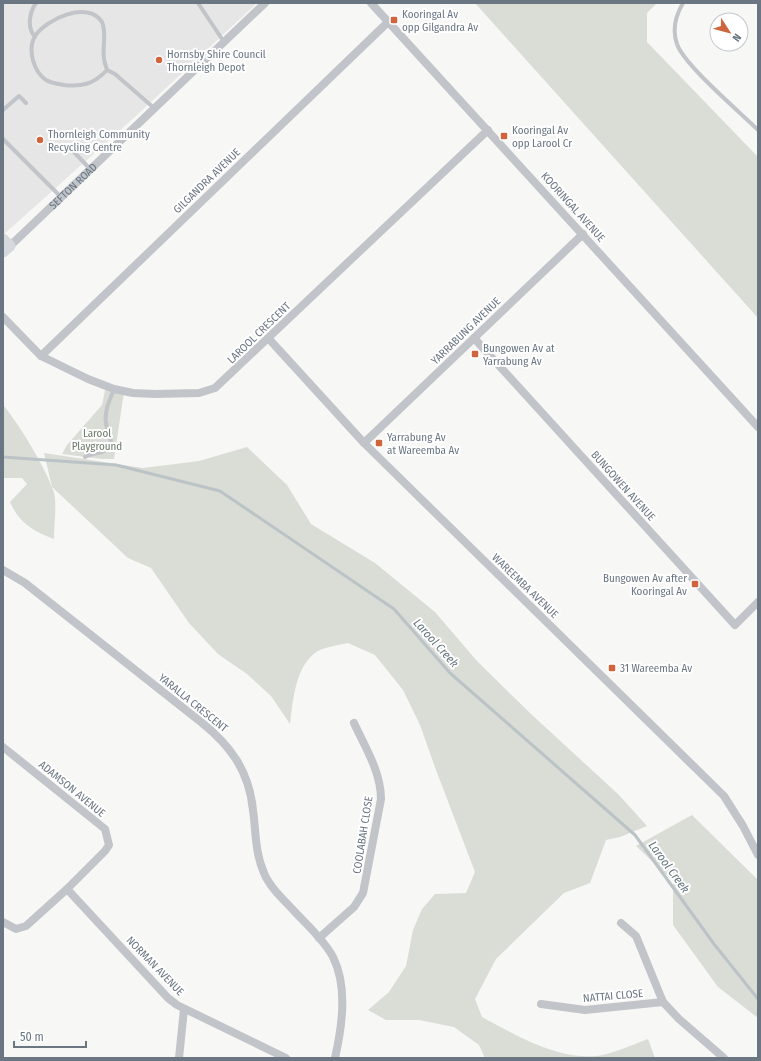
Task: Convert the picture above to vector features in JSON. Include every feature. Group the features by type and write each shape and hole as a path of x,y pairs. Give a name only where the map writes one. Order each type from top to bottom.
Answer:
{"street":[{"name":"SEFTON ROAD","path":"5,246 91,170 265,3"},
{"name":"KOORINGAL AVENUE","path":"371,3 758,427"},
{"name":"GILGANDRA AVENUE","path":"41,356 388,22"},
{"name":"LAROOL CRESCENT","path":"3,317 41,356 88,379 114,389 133,393 155,394 199,393 215,388 269,339 488,130"},
{"name":"YARRABUNG AVENUE","path":"364,443 583,234"},
{"name":"BUNGOWEN AVENUE","path":"474,338 735,625 758,602"},
{"name":"WAREEMBA AVENUE","path":"269,339 364,443 724,796 743,826 758,854"},
{"name":"YARALLA CRESCENT","path":"3,570 25,583 221,738 233,754 249,790 253,810 258,860 264,875 283,899 319,938 333,957 341,980 341,1023 334,1058"},
{"name":"COOLABAH CLOSE","path":"319,938 354,907 363,893 381,799 381,786 377,773 354,723"},
{"name":"ADAMSON AVENUE","path":"3,746 105,829 108,837 108,845 105,851 67,889"},
{"path":"3,922 16,929 26,926 67,889"},
{"name":"NORMAN AVENUE","path":"67,889 168,998 184,1010 286,1058"},
{"path":"621,923 636,936 663,1002 679,1019 724,1058"},
{"name":"NATTAI CLOSE","path":"541,1004 585,1010 663,1002"},
{"path":"179,1058 184,1010"}],"lane":[{"path":"35,37 31,32 30,24 32,8 36,3"},
{"path":"198,3 224,42"},
{"path":"684,3 676,16 675,24 676,43 680,51 691,65 758,130"},
{"path":"107,70 92,83 83,85 55,84 46,80 34,66 32,50 35,37 61,16 76,10 84,10 96,16 102,23 104,34 104,58 107,70 115,74 154,108"},
{"path":"3,110 19,96 26,103"},
{"path":"3,139 61,198"},
{"path":"73,152 91,170"},
{"path":"85,457 95,452 104,452 111,446 106,423 106,412 114,389"}],"shaded area":[{"path":"3,3 257,3 137,115 3,235"}],"green space":[{"path":"475,3 657,3 647,13 647,42 758,157 758,318"},
{"name":"Larool Playground","path":"106,385 124,392 114,459 62,454 67,445 102,405"},
{"path":"3,405 32,448 51,484 55,503 54,539 40,533 22,521 10,502 27,484 22,478 3,478"},
{"path":"247,447 287,485 311,524 375,563 435,612 477,661 531,714 619,795 647,826 620,837 606,840 590,883 564,893 496,959 475,999 482,1017 522,1038 551,1050 581,1056 596,1056 615,1052 648,1039 655,1058 485,1058 479,1045 454,1027 419,1020 386,1020 368,1010 389,992 406,966 413,930 422,909 435,894 466,893 475,872 420,725 403,690 375,655 348,643 325,648 310,657 304,665 296,684 290,724 271,696 247,674 218,654 189,623 151,568 128,558 52,487 44,453 143,468 199,461"},
{"path":"692,815 758,880 758,1018 718,987 673,925 673,881 636,846"}],"waterway":[{"name":"Larool Creek","path":"3,457 116,465 220,491 394,609 450,673 635,835 714,944 758,999"}],"place":[{"name":"Kooringal Av opp Gilgandra Av","path":"394,20"},
{"name":"Hornsby Shire Council Thornleigh Depot","path":"159,60"},
{"name":"Kooringal Av opp Larool Cr","path":"504,136"},
{"name":"Thornleigh Community Recycling Centre","path":"40,140"},
{"name":"Bungowen Av at Yarrabung Av","path":"475,354"},
{"name":"Yarrabung Av at Wareemba Av","path":"379,443"},
{"name":"Bungowen Av after Kooringal Av","path":"695,584"},
{"name":"31 Wareemba Av","path":"612,668"}]}
